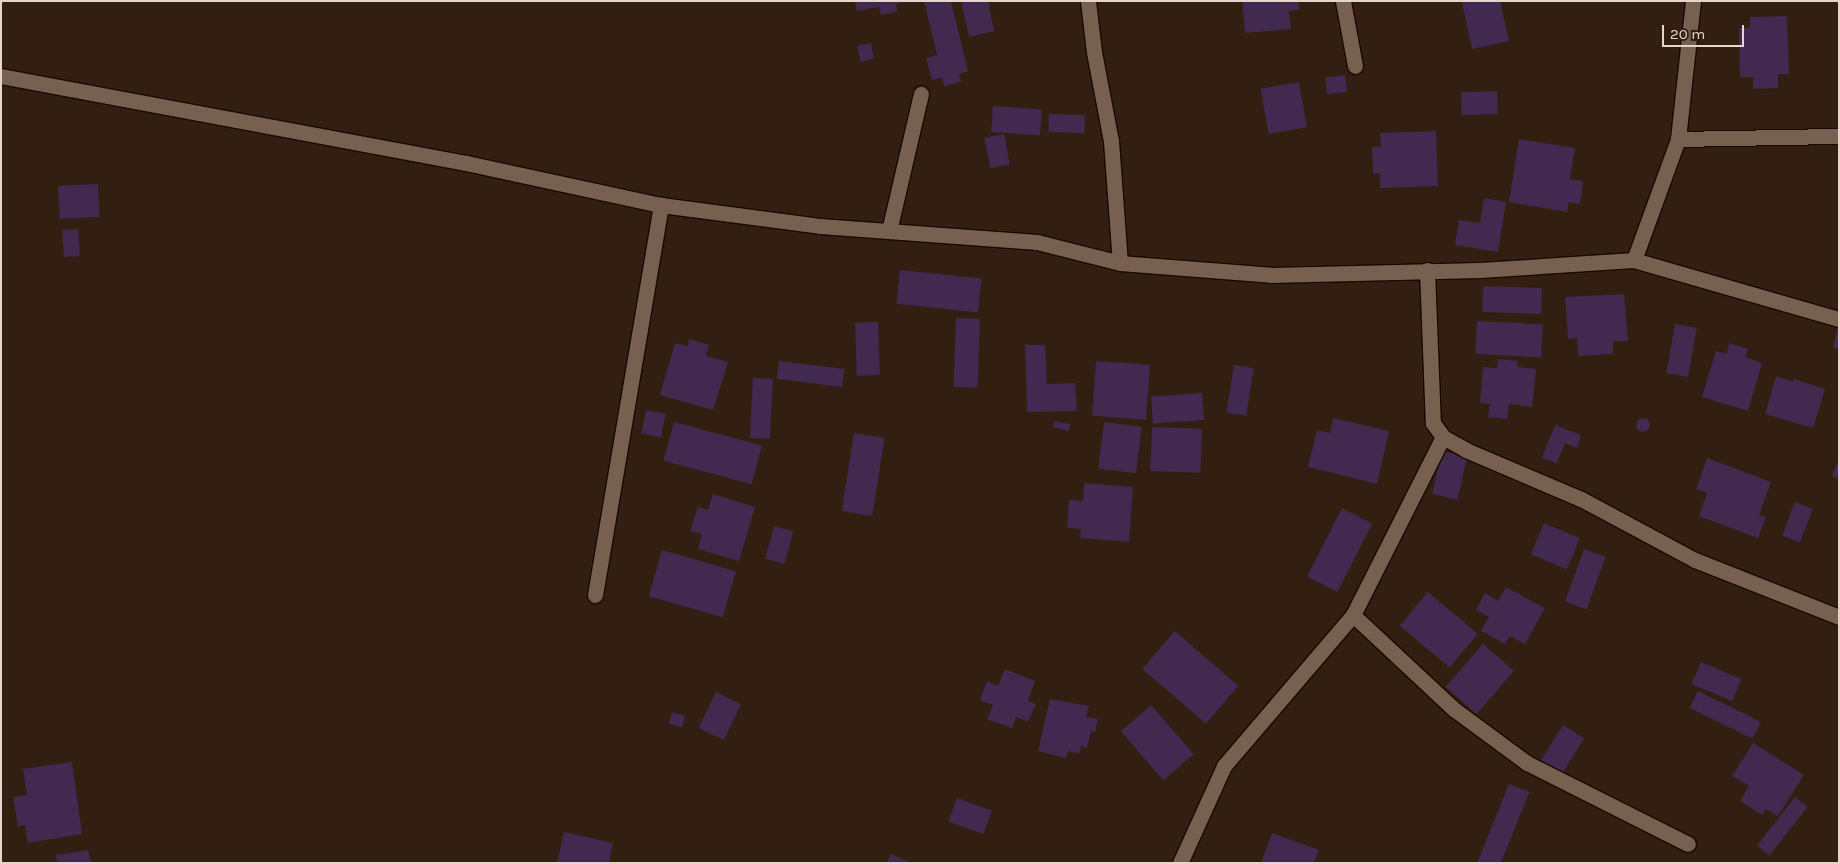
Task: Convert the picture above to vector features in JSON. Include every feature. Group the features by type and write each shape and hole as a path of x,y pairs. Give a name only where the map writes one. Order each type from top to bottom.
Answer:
{"street":[{"path":"1088,1 1094,52 1111,141 1120,263"},
{"path":"1343,1 1355,66"},
{"path":"1634,260 1678,138 1692,1"},
{"path":"1,76 456,162 661,205 820,226 1037,242 1120,263 1271,275 1480,270 1634,260 1839,319"},
{"path":"890,231 921,94"},
{"path":"1678,138 1839,136"},
{"path":"595,595 661,205"},
{"path":"1428,270 1432,423 1443,437 1466,450 1581,499 1694,560 1839,617"},
{"path":"1180,863 1224,766 1353,615 1443,437"},
{"path":"1353,615 1455,710 1527,763 1688,844"}],"building":[{"path":"855,1 904,2 896,4 897,12 881,15 879,7 857,11"},
{"path":"924,1 951,1 968,71 959,74 961,82 944,86 942,78 932,80 926,58 937,55"},
{"path":"961,1 988,1 994,31 969,37"},
{"path":"1242,1 1298,1 1299,10 1289,11 1291,29 1245,33"},
{"path":"1500,1 1509,41 1472,49 1462,2"},
{"path":"1787,16 1789,74 1778,74 1778,88 1753,89 1753,77 1740,77 1739,28 1750,28 1750,17"},
{"path":"871,43 874,59 860,61 857,46"},
{"path":"1345,75 1347,92 1327,94 1325,77"},
{"path":"1299,82 1307,127 1269,134 1261,89"},
{"path":"1497,91 1498,114 1462,115 1461,92"},
{"path":"993,106 1042,109 1040,135 991,132"},
{"path":"1049,114 1085,115 1084,133 1048,132"},
{"path":"1436,131 1438,186 1380,188 1380,173 1373,174 1372,147 1381,147 1380,133"},
{"path":"1004,134 1010,164 990,168 984,138"},
{"path":"1519,139 1575,148 1570,179 1583,181 1580,204 1569,202 1567,212 1509,202"},
{"path":"98,184 100,217 60,219 58,186"},
{"path":"1484,198 1506,202 1498,252 1455,245 1459,220 1480,223"},
{"path":"78,229 80,256 64,257 62,230"},
{"path":"900,270 982,279 978,312 896,304"},
{"path":"1483,286 1542,288 1541,314 1482,312"},
{"path":"1624,294 1628,341 1613,341 1613,354 1578,356 1577,338 1568,339 1565,297"},
{"path":"956,318 980,319 978,388 954,387"},
{"path":"1477,321 1543,324 1541,357 1475,354"},
{"path":"878,322 880,375 857,376 855,323"},
{"path":"1675,324 1697,328 1688,377 1666,373"},
{"path":"1839,327 1839,349 1833,348"},
{"path":"689,339 709,345 706,356 728,362 713,410 660,395 675,343 688,346"},
{"path":"1729,343 1748,349 1745,357 1762,363 1748,411 1702,397 1716,351 1727,354"},
{"path":"1025,345 1045,345 1047,384 1075,383 1077,411 1027,412"},
{"path":"1498,359 1518,361 1517,367 1536,369 1532,407 1509,404 1507,419 1488,417 1490,404 1480,403 1483,367 1497,368"},
{"path":"779,361 845,369 842,387 777,379"},
{"path":"1096,361 1150,365 1146,420 1092,416"},
{"path":"1234,365 1254,368 1246,416 1226,412"},
{"path":"1776,376 1793,382 1794,379 1825,389 1813,428 1765,414"},
{"path":"753,378 773,379 770,439 750,438"},
{"path":"1202,393 1204,420 1153,423 1151,397"},
{"path":"646,410 666,414 661,437 641,434"},
{"path":"1333,418 1389,431 1377,484 1308,467 1317,430 1330,433"},
{"path":"1640,418 1646,418 1650,425 1646,432 1640,432 1636,428 1636,422"},
{"path":"1054,421 1070,424 1069,431 1053,427"},
{"path":"674,422 762,446 752,484 664,461"},
{"path":"1104,422 1142,427 1136,473 1098,469"},
{"path":"1555,425 1581,435 1577,448 1565,443 1557,463 1542,458"},
{"path":"1152,427 1202,429 1200,473 1150,471"},
{"path":"854,433 885,438 872,516 842,511"},
{"path":"1442,451 1467,457 1457,500 1432,494"},
{"path":"1707,458 1771,482 1759,515 1766,517 1758,538 1699,516 1707,493 1696,489"},
{"path":"1839,459 1839,479 1832,476"},
{"path":"1084,483 1133,487 1129,542 1080,538 1081,529 1067,528 1069,500 1083,501"},
{"path":"713,494 755,507 739,561 698,549 702,534 690,531 698,507 708,510"},
{"path":"1795,502 1813,509 1800,542 1782,536"},
{"path":"1342,508 1372,523 1337,592 1307,577"},
{"path":"1544,523 1580,538 1567,570 1531,554"},
{"path":"774,526 793,531 785,564 765,559"},
{"path":"1584,549 1606,557 1586,609 1565,602"},
{"path":"662,550 736,571 723,617 649,596"},
{"path":"1506,587 1545,608 1525,644 1510,636 1505,644 1481,631 1489,617 1476,610 1485,593 1498,601"},
{"path":"1428,592 1478,634 1450,667 1400,626"},
{"path":"1175,631 1238,686 1206,724 1142,669"},
{"path":"1483,644 1514,671 1477,714 1446,687"},
{"path":"1701,662 1742,679 1732,701 1692,684"},
{"path":"1005,669 1035,681 1028,701 1036,704 1028,722 1016,717 1012,728 987,719 993,705 980,700 987,681 998,686"},
{"path":"1698,691 1761,722 1753,739 1690,708"},
{"path":"716,692 741,704 724,740 698,728"},
{"path":"1050,699 1089,706 1086,717 1098,719 1095,732 1091,731 1087,748 1081,746 1079,754 1068,751 1066,758 1038,751"},
{"path":"1151,705 1194,754 1163,780 1121,731"},
{"path":"672,712 685,716 682,728 668,723"},
{"path":"1563,725 1584,738 1562,773 1541,760"},
{"path":"1753,743 1804,775 1778,816 1766,809 1762,815 1740,801 1749,786 1732,776"},
{"path":"72,762 82,834 28,843 25,825 18,826 13,797 27,795 23,769"},
{"path":"1509,784 1529,792 1501,863 1477,863"},
{"path":"1795,797 1808,807 1769,856 1757,846"},
{"path":"957,798 992,811 983,834 948,821"},
{"path":"564,832 613,843 609,863 557,863"},
{"path":"1272,833 1319,850 1314,863 1261,863"},
{"path":"88,850 91,863 57,863 56,855"},
{"path":"891,854 912,863 887,863"}]}
